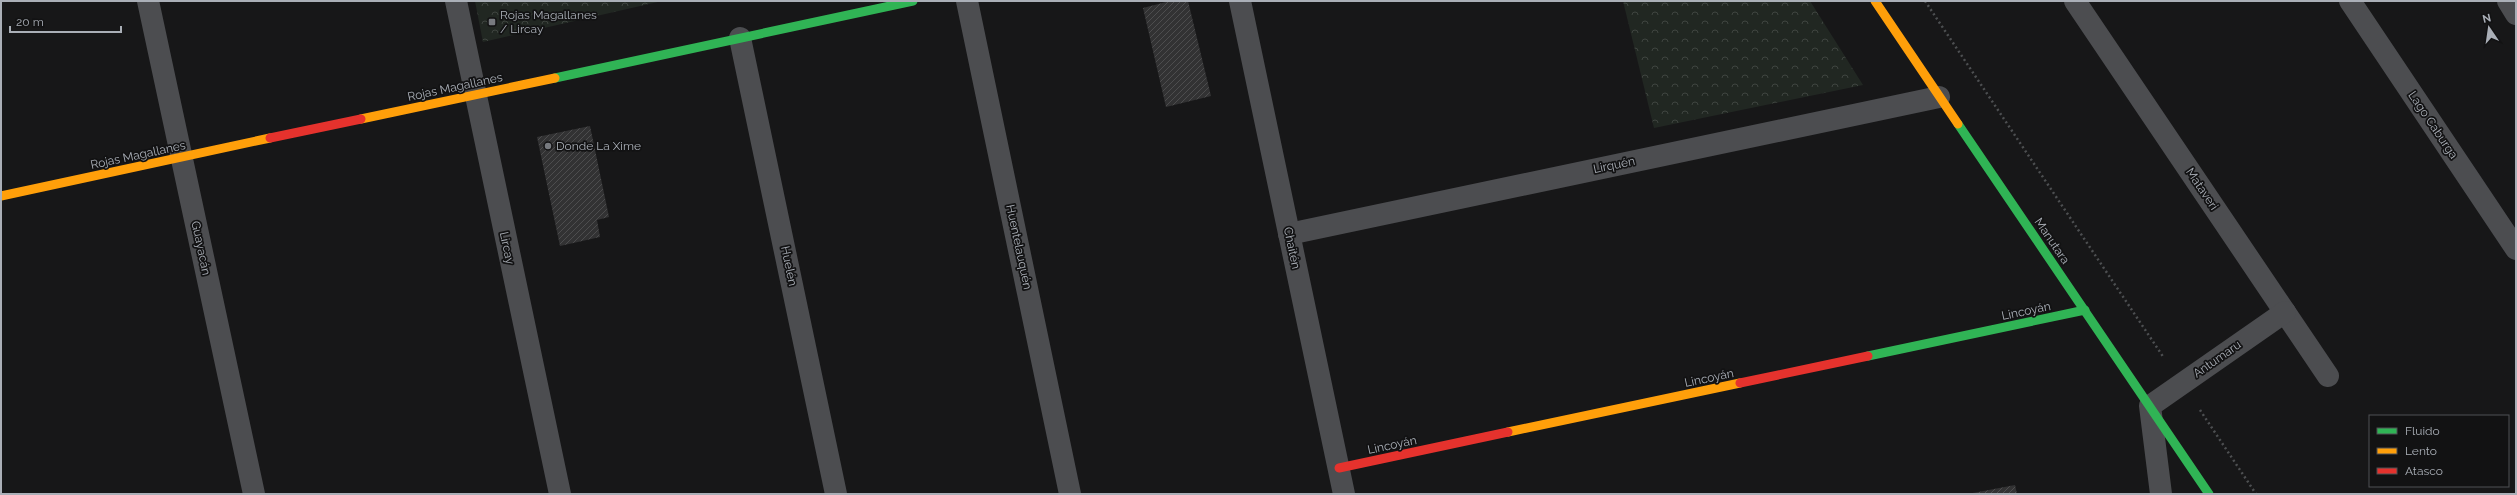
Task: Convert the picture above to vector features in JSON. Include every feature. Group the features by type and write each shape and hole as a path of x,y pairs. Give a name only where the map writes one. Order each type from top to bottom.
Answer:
{"main road":[{"name":"Rojas Magallanes","path":"1,196 913,1"},
{"name":"Manutara","path":"1875,1 2209,494"},
{"name":"Lincoyán","path":"1339,468 2085,310"}],"street":[{"name":"Guayacán","path":"148,1 254,494"},
{"name":"Lircay","path":"456,1 560,494"},
{"name":"Huentelauquén","path":"967,1 1070,494"},
{"name":"Chaitén","path":"1240,1 1344,494"},
{"name":"Mataveri","path":"2075,1 2328,376"},
{"name":"Lago Caburga","path":"2350,1 2516,249"},
{"path":"2508,1 2516,14"},
{"name":"Huelén","path":"740,38 836,494"},
{"name":"Lirquén","path":"1289,234 1940,97"},
{"name":"Antumaru","path":"2150,406 2285,312"},
{"path":"2150,406 2162,494"}],"path":[{"path":"1925,1 2256,494"}],"green space":[{"path":"475,1 662,1 483,42"},
{"path":"1623,1 1810,1 1863,85 1654,128"}],"building":[{"path":"1170,1 1188,1 1211,96 1166,107 1143,8"},
{"path":"590,126 609,217 597,220 600,237 560,246 537,137"},
{"path":"2015,485 2017,494 1973,494 1973,493"}],"traffic: fast":[{"path":"555,78 913,1"},
{"path":"1958,124 2209,494"},
{"path":"1868,356 2085,310"}],"traffic: slow":[{"path":"1875,1 1958,124"},
{"path":"361,119 555,78"},
{"path":"1,196 270,138"},
{"path":"1508,432 1740,383"}],"traffic: jam":[{"path":"270,138 361,119"},
{"path":"1740,383 1868,356"},
{"path":"1339,468 1508,432"}],"place":[{"name":"Rojas Magallanes / Lircay","path":"492,22"},
{"name":"Donde La Xime","path":"548,146"}]}
